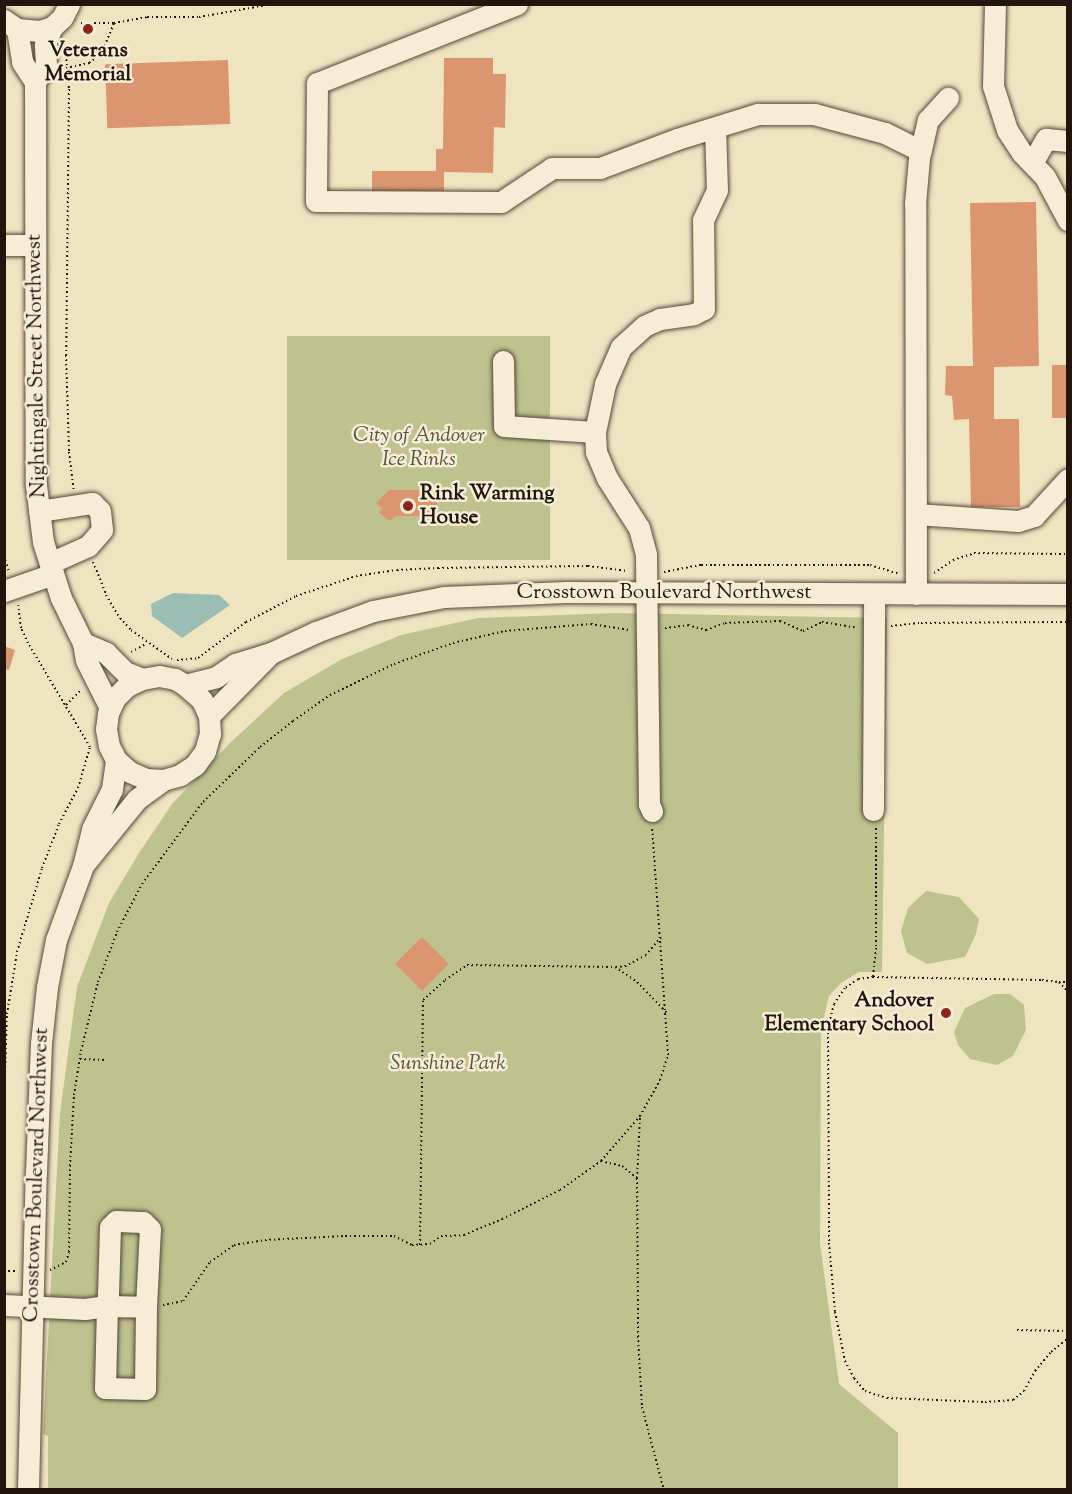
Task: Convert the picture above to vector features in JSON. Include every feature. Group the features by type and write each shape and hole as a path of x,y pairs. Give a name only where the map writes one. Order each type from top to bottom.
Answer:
{"street":[{"path":"517,4 317,83 316,201 501,202 552,168 600,168 758,114 814,114 885,133 921,151"},
{"path":"995,4 993,86 1007,130 1032,164 1045,177 1068,219"},
{"name":"Nightingale Street Northwest","path":"72,10 52,27 45,44 46,65 35,82 36,485 44,542 61,598 83,643 86,660 110,708"},
{"name":"Nightingale Street Northwest","path":"11,25 28,32 52,27"},
{"name":"Nightingale Street Northwest","path":"11,25 22,63 35,82"},
{"path":"916,594 915,204 921,151 928,120 948,98"},
{"path":"652,811 649,804 644,540 639,528 607,478 596,452 596,432 605,384 621,347 644,326 660,319 694,314 704,309 703,220 717,190 715,128"},
{"path":"1032,164 1046,139 1068,141"},
{"path":"4,245 35,245"},
{"path":"503,361 504,426 596,432"},
{"path":"916,514 1018,521 1034,516 1068,479"},
{"path":"11,589 52,569 88,546 102,530 100,511 92,503 39,511"},
{"name":"Crosstown Boulevard Northwest","path":"186,685 216,677 235,664 271,653 339,623 411,602 510,592 1068,594"},
{"path":"873,810 874,594"},
{"path":"83,643 106,653 125,672 142,679"},
{"name":"Crosstown Boulevard Northwest","path":"83,866 137,799 163,780 180,775 195,765 205,751 210,734 208,716 271,653"},
{"path":"163,780 138,775 117,760 109,746 106,729 110,708 115,698 127,686 142,679 159,676 175,679 186,685 202,700 208,716"},
{"name":"Crosstown Boulevard Northwest","path":"28,1490 32,1306 43,1016 56,940 83,866 92,829 112,789 117,760"},
{"path":"117,1221 143,1222 150,1228 146,1307 145,1389 105,1388 110,1227 117,1221"},
{"path":"4,1305 85,1309 107,1306 146,1307"}],"path":[{"path":"72,10 114,23 147,17 199,18 273,4"},
{"path":"66,68 88,63 101,54 114,23"},
{"path":"64,45 69,89 66,355 69,452 77,504"},
{"path":"88,546 106,596 120,618 131,630 171,659 184,661 198,658 222,637 260,614 305,593 356,576 397,570 463,567 600,566 634,573"},
{"path":"934,573 953,560 974,553 1068,554"},
{"path":"4,556 20,622 28,643 90,747 78,788 59,824 42,868 17,952 8,1014 4,1103"},
{"path":"660,573 701,565 728,564 870,565 902,574"},
{"path":"655,630 688,625 706,630 725,623 780,621 803,632 822,622 857,627"},
{"path":"887,626 921,623 1068,622"},
{"path":"44,1271 66,1262 69,1252 71,1135 80,1059 92,1001 104,963 142,884 203,802 260,747 330,695 369,675 426,651 476,636 505,631 591,624 639,630"},
{"path":"873,810 876,821 876,948 873,976"},
{"path":"146,1307 172,1306 183,1301 210,1262 226,1249 244,1242 314,1237 394,1236 412,1245 430,1244 441,1236 464,1235 502,1219 560,1190 601,1161 640,1116 665,1069 668,1055 652,811"},
{"path":"420,1245 423,1000 445,980 467,965 615,967 639,960 661,938"},
{"path":"615,967 637,982 667,1013"},
{"path":"1068,982 873,976 858,979 845,988 834,1004 828,1028 829,1243 835,1312 845,1361 854,1378 865,1391 886,1398 985,1402 1013,1400 1024,1391 1035,1371 1051,1352 1068,1338"},
{"path":"1059,982 1068,992"},
{"path":"80,1059 106,1060"},
{"path":"640,1116 637,1178 638,1336 642,1407 664,1490"},
{"path":"601,1161 622,1166 637,1178"},
{"path":"4,1271 24,1271"},
{"path":"1017,1330 1068,1331"}],"green space":[{"name":"City of Andover Ice Rinks","path":"287,336 550,336 550,560 287,560"},
{"name":"Sunshine Park","path":"614,613 887,618 882,972 859,972 841,983 829,996 821,1030 820,1243 839,1384 898,1433 898,1489 48,1489 48,1436 43,1434 60,1113 77,987 109,903 139,853 172,804 231,742 284,693 342,659 401,635 478,618"},
{"path":"926,891 959,897 979,919 976,934 965,957 927,964 907,953 901,931 908,908"},
{"path":"994,994 1010,994 1024,1005 1026,1030 1013,1056 997,1065 970,1059 958,1045 954,1032 965,1008"}],"water":[{"path":"173,593 219,595 230,605 182,638 152,616 151,604"}],"building":[{"path":"444,58 493,58 493,74 506,74 505,128 494,127 493,173 444,172 444,191 372,191 372,171 436,171 436,149 443,149"},
{"path":"228,60 230,124 107,128 105,64"},
{"path":"1036,202 1039,366 994,367 994,419 1019,419 1020,507 971,507 969,419 954,420 952,396 945,395 946,366 973,366 970,203"},
{"path":"1052,365 1068,365 1068,418 1052,418"},
{"name":"Rink Warming House","path":"389,490 437,490 437,516 396,516 389,521 379,512 382,509 376,503"},
{"path":"4,646 15,650 9,670 4,669"},
{"path":"422,937 449,964 422,991 395,964"}],"place":[{"name":"Veterans Memorial","path":"88,29"},
{"name":"Rink Warming House","path":"408,506"},
{"name":"Andover Elementary School","path":"946,1013"}]}
